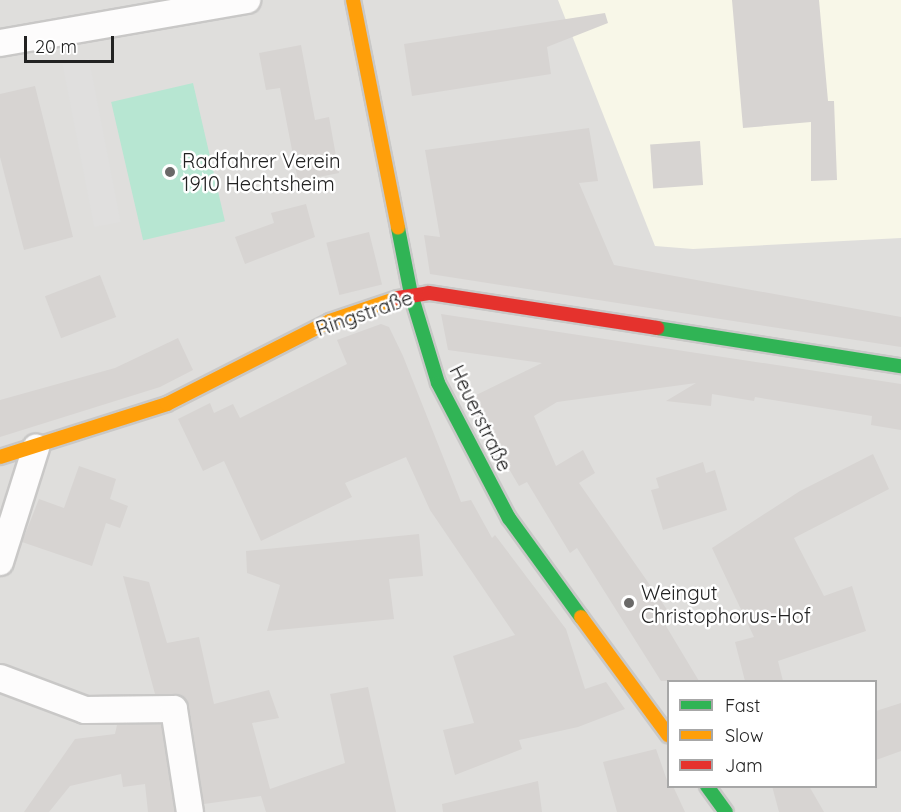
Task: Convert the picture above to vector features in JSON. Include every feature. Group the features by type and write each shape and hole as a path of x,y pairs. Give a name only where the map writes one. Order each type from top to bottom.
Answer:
{"street":[{"path":"0,43 247,0"},
{"name":"Heuerstraße","path":"353,0 411,294 438,383 509,518 667,732"},
{"name":"Ringstraße","path":"0,457 36,448 167,404 330,321 411,294 429,293 901,366"},
{"path":"0,562 36,448"},
{"path":"0,678 85,710 174,709 190,812"},
{"path":"708,788 726,812"}],"shaded area":[{"path":"0,0 901,0 901,812 0,812"},
{"path":"558,0 901,0 901,238 693,249 655,246"},
{"path":"89,59 121,222 94,227 62,64"}],"green space":[{"name":"Radfahrer Verein 1910 Hechtsheim","path":"193,83 225,221 143,240 111,102"}],"building":[{"path":"732,0 819,0 828,101 834,101 837,180 811,181 811,122 743,128"},
{"path":"605,13 608,23 547,47 551,74 412,96 404,44"},
{"path":"301,45 315,120 329,117 339,173 298,181 280,88 266,90 259,53"},
{"path":"35,86 73,237 24,250 0,157 0,94"},
{"path":"589,128 598,181 579,183 614,265 901,317 901,347 430,274 424,235 440,237 425,150"},
{"path":"700,141 703,185 653,188 650,144"},
{"path":"306,204 315,237 245,264 235,237 274,223 271,213"},
{"path":"369,232 382,284 339,295 326,243"},
{"path":"100,275 116,317 61,338 45,296"},
{"path":"441,314 901,384 901,430 871,425 872,416 755,397 754,401 712,394 711,406 666,401 696,383 557,402 534,416 556,466 583,450 595,473 579,483 668,611 660,616 698,680 661,681 577,548 570,553 527,482 519,486 468,399 542,363 448,350"},
{"path":"381,324 389,327 403,356 461,502 471,500 492,538 495,535 566,629 585,689 606,682 625,709 578,727 519,740 522,749 455,775 443,730 474,723 453,656 515,635 430,510 406,457 345,483 352,497 261,541 224,461 203,471 178,419 210,403 214,413 233,404 240,418 347,364 337,340"},
{"path":"178,338 193,370 160,387 0,437 0,400 115,368"},
{"path":"873,454 889,489 794,538 824,596 852,586 866,631 778,661 783,680 745,680 735,642 754,637 712,548 800,491"},
{"path":"703,462 706,473 715,470 727,510 663,530 651,490 659,488 656,478"},
{"path":"79,466 116,479 110,499 128,506 120,528 106,523 92,566 22,542 39,499 64,508"},
{"path":"419,534 423,576 389,579 394,619 267,631 280,585 247,573 246,551"},
{"path":"123,576 149,582 167,643 199,637 214,704 269,690 279,718 252,723 270,789 345,763 330,694 368,687 396,812 266,812 261,796 204,804 189,706 180,695 155,694"},
{"path":"901,703 901,751 877,760 877,711"},
{"path":"161,724 175,812 148,812 145,784 123,787 121,774 70,786 49,812 24,812 75,739 115,734 117,725"},
{"path":"656,749 667,780 667,788 674,788 685,812 617,812 603,762"},
{"path":"538,781 542,812 443,812 442,804"},
{"path":"773,788 810,788 824,812 779,812"}],"traffic: fast":[{"path":"398,228 411,294 438,383 509,518 581,617"},
{"path":"657,328 901,366"},
{"path":"708,788 726,812"}],"traffic: slow":[{"path":"353,0 398,228"},
{"path":"0,457 167,404 330,321 398,298"},
{"path":"581,617 667,734"}],"traffic: jam":[{"path":"398,298 429,293 657,328"}],"place":[{"name":"Radfahrer Verein 1910 Hechtsheim","path":"170,172"},
{"name":"Weingut Christophorus-Hof","path":"629,603"}]}
